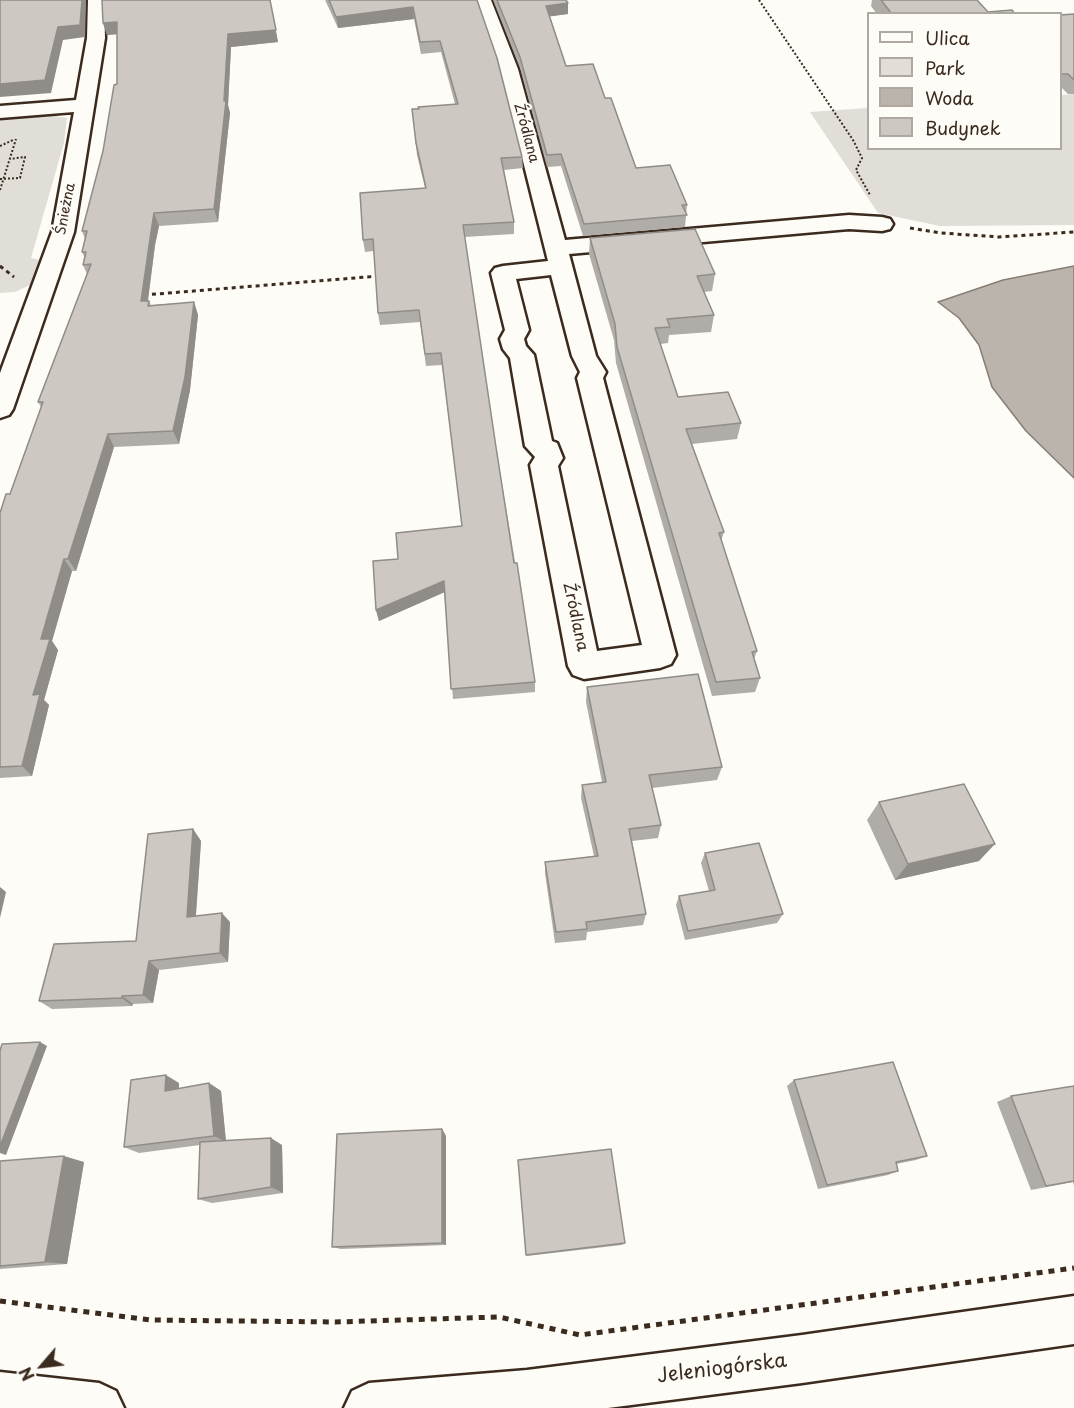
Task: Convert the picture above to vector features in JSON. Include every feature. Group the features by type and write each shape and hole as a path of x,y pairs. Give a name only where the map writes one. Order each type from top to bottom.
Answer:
{"street":[{"name":"Śnieżna","path":"0,409 63,232 96,38 96,0"},
{"name":"Źródlana","path":"483,0 509,69 559,258 584,356 592,372 590,378 660,656 584,666 544,465 549,458 547,450 539,446 522,356 515,349 512,339 517,330 503,273 559,258"},
{"path":"0,112 86,105"},
{"path":"559,258 849,222 882,224"},
{"name":"Jeleniogórska","path":"369,1408 527,1394 802,1359 1074,1320"},
{"path":"0,1396 99,1408"}],"path":[{"path":"759,0 853,140 861,158 856,170 884,218 882,224 941,233 999,237 1074,232"},
{"path":"0,190 18,131"},
{"path":"2,179 20,178 25,157 10,159"},
{"path":"144,295 379,276"},
{"path":"0,1301 150,1320 335,1322 499,1317 580,1335 1074,1268"}],"green space":[{"path":"1074,94 1074,225 940,226 878,213 810,112 867,108 867,150 1062,150 1062,95"},
{"path":"48,115 67,118 64,143 31,258 40,260 32,284 15,292 0,293 0,118"}],"water":[{"path":"1074,266 1074,478 1026,431 992,387 979,345 959,318 938,302 1003,280"}],"building":[{"path":"0,0 82,0 80,25 58,27 45,80 0,84"},
{"path":"102,0 270,0 276,30 228,34 224,101 226,101 214,209 154,213 141,301 149,301 148,306 194,302 185,377 173,431 108,434 68,559 64,559 41,639 50,639 33,695 40,694 22,766 0,767 0,513 6,494 10,494 43,402 38,402 91,264 83,265 86,252 82,252 87,231 82,231 103,151 114,85 117,84 117,22 103,23"},
{"path":"329,0 477,0 497,58 522,157 501,158 514,222 463,225 514,563 517,563 535,682 451,689 444,581 376,610 373,561 398,559 396,533 462,526 441,353 425,354 419,310 378,313 373,239 363,240 360,193 426,188 416,143 412,109 458,104 440,41 420,42 413,7 336,17"},
{"path":"497,0 566,0 568,3 546,6 566,66 593,64 605,98 611,98 636,168 670,165 687,205 682,205 687,215 584,224 561,154 547,155 520,57"},
{"path":"881,0 977,0 988,12 890,12"},
{"path":"1012,10 1014,12 988,12"},
{"path":"1074,14 1074,80 1068,74 1062,74 1062,15"},
{"path":"695,229 715,274 697,276 714,315 667,319 670,327 655,328 678,397 728,392 741,423 686,429 724,532 719,533 757,651 752,652 760,678 716,682 617,347 615,324 590,238"},
{"path":"698,674 722,767 649,775 661,825 629,829 646,914 586,922 587,929 556,932 545,862 598,856 582,785 606,782 587,687"},
{"path":"964,784 995,844 908,864 879,802"},
{"path":"193,829 187,917 222,913 220,953 149,961 143,995 39,1001 54,944 136,941 148,834"},
{"path":"759,843 783,914 688,931 679,896 715,890 705,853"},
{"path":"40,1042 0,1146 0,1051 2,1044"},
{"path":"893,1062 927,1156 896,1162 898,1171 827,1185 794,1080"},
{"path":"166,1075 165,1091 209,1083 214,1136 124,1147 131,1080"},
{"path":"1074,1086 1074,1181 1046,1186 1011,1096"},
{"path":"442,1129 442,1243 332,1247 337,1134"},
{"path":"271,1138 271,1187 198,1199 200,1142"},
{"path":"611,1149 625,1243 526,1255 518,1160"},
{"path":"64,1156 45,1262 0,1266 0,1161"}]}
